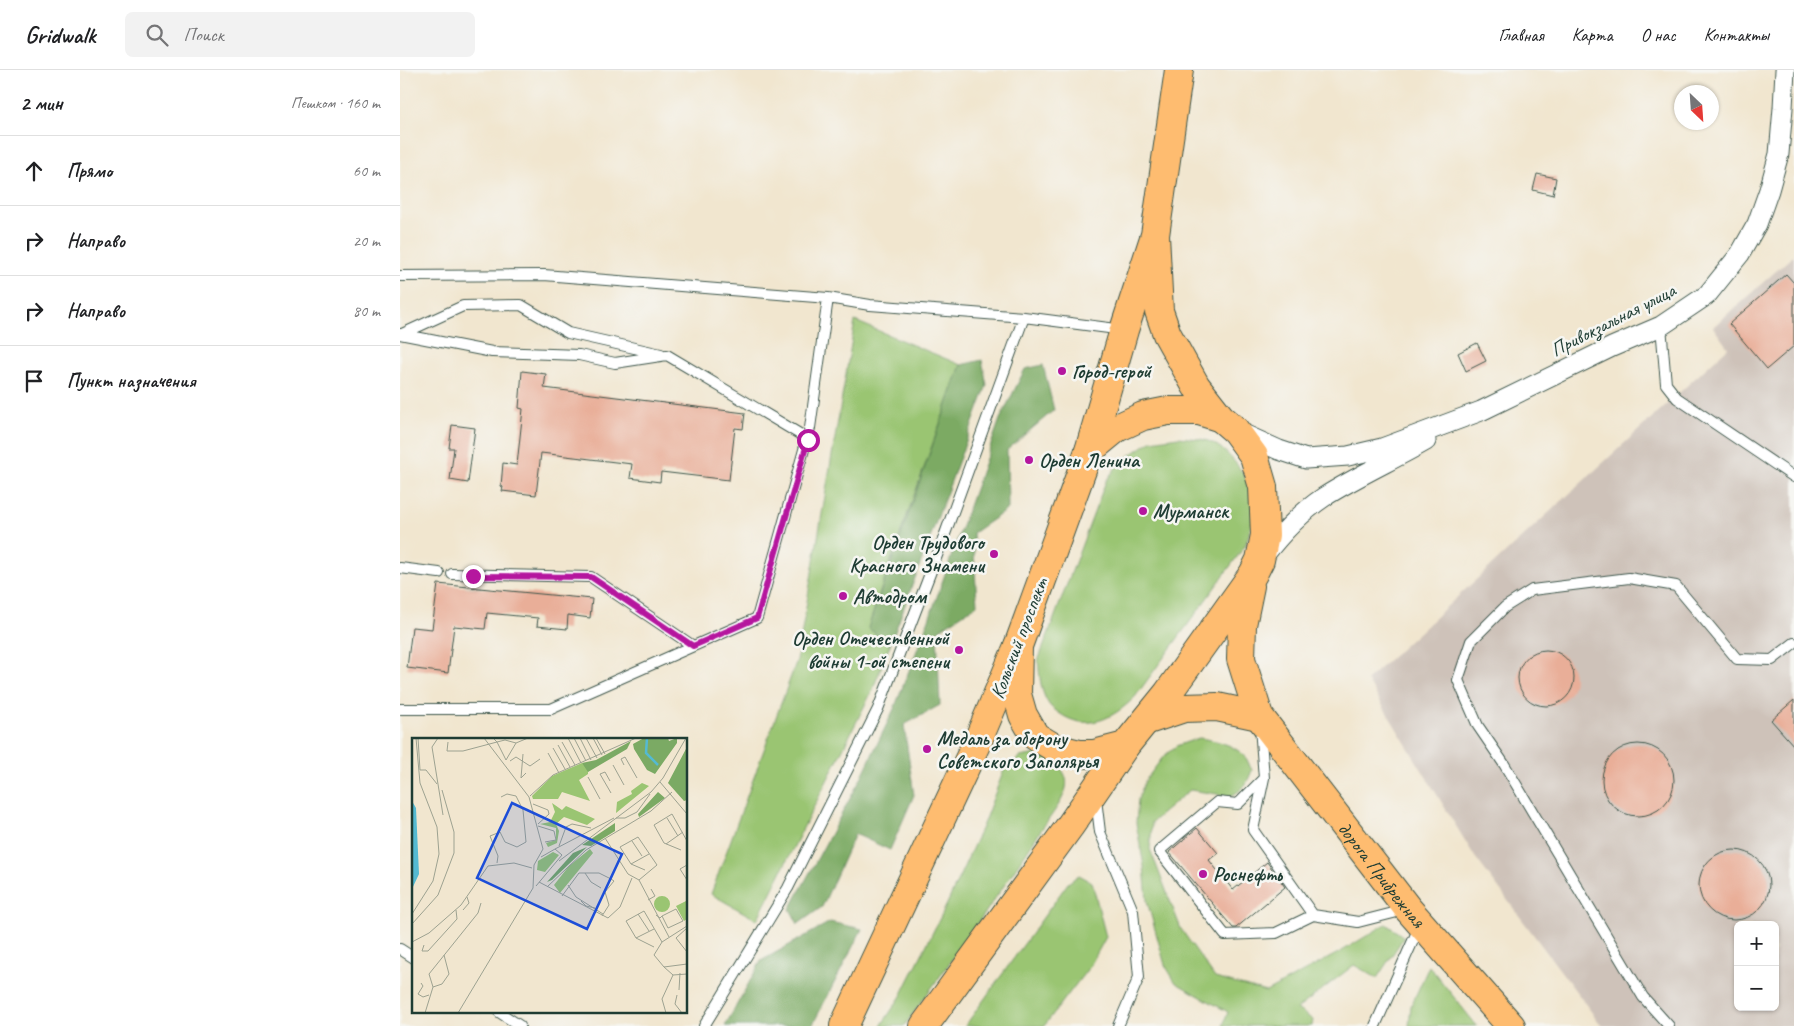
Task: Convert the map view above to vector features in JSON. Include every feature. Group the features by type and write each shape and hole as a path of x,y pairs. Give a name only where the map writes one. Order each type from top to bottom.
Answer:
{"main road":[{"path":"1148,720 1184,708 1216,707 1259,716 1241,659 1242,625 1265,535 1263,487 1254,456 1196,386 1167,334 1159,311 1155,235 1179,70"},
{"name":"Кольский проспект","path":"844,1026 979,738 1018,646 1089,451 1124,330 1155,235"},
{"path":"1089,451 1117,428 1143,416 1168,411 1199,411 1228,424"},
{"path":"924,1026 1095,791 1125,746 1148,720 1256,567"},
{"path":"1018,646 1017,694 1022,715 1036,736 1055,748 1080,754 1094,754 1125,746"},
{"name":"дорога Прибрежная","path":"1259,716 1414,917 1511,1026"}],"street":[{"name":"Привокзальная улица","path":"1477,412 1660,326 1707,296 1740,254 1757,224 1779,154 1784,108 1784,70"},
{"path":"1228,424 1279,450 1306,459 1348,456 1382,448 1477,412"},
{"path":"1256,567 1278,538 1303,514 1324,498 1477,412"}],"lane":[{"path":"400,276 544,275 828,298 870,305 1024,317 1124,330"},
{"path":"400,709 551,709 757,618 808,440 828,298"},
{"path":"401,334 463,306 521,305 568,333 667,355 808,440"},
{"path":"704,1026 788,888 878,709 1024,317"},
{"path":"1660,326 1666,384 1677,398 1794,477"},
{"path":"401,334 492,352 579,355 615,363 667,355"},
{"path":"400,568 439,573"},
{"path":"452,574 591,577 693,646"},
{"path":"1669,1026 1642,997 1504,764 1478,726 1458,680 1471,641 1505,607 1532,590 1628,578 1676,586 1737,659 1772,660 1794,643"},
{"path":"1259,716 1264,778 1253,830 1314,915"},
{"path":"1264,778 1238,804 1217,802 1159,851 1225,934 1276,933 1314,915 1358,922 1414,917 1375,1026"},
{"path":"1095,791 1100,832 1133,911 1136,940 1139,977 1118,1026"},
{"path":"400,950 412,957"},
{"path":"502,1014 520,1026"}],"shaded area":[{"path":"1794,255 1794,1026 1602,1026 1475,857 1367,680 1728,348 1713,327"}],"green space":[{"name":"Автодром","path":"855,321 961,365 868,628 890,645 872,691 757,920 711,894 797,660"},
{"path":"982,360 987,385 890,645 868,628 961,365"},
{"path":"1043,365 1054,410 1007,450 1008,509 973,533 977,605 937,631 940,705 904,725 914,795 890,850 855,834 822,907 798,924 790,909 860,780 894,709 928,622 1000,419 1025,369"},
{"path":"1178,437 1202,439 1214,444 1230,457 1244,475 1253,496 1254,505 1254,515 1245,546 1135,697 1127,705 1109,717 1100,720 1080,722 1069,719 1054,710 1045,698 1038,661 1106,481 1120,462 1151,441"},
{"path":"1199,738 1223,743 1235,748 1247,759 1252,770 1250,776 1243,788 1226,798 1217,794 1190,790 1152,822 1150,849 1181,929 1215,978 1266,992 1342,951 1386,924 1404,937 1377,978 1354,965 1297,1009 1313,1020 1312,1026 1223,1026 1228,1012 1176,983 1165,965 1147,901 1144,866 1136,823 1138,799 1145,781 1163,757 1176,746"},
{"path":"1037,754 1053,762 1062,770 1065,776 1066,788 1061,800 988,908 904,1026 881,1026 901,996 947,904 982,827 1004,770 1020,757"},
{"path":"1079,875 1092,882 1106,937 1090,966 1044,1026 965,1026 1068,883"},
{"path":"830,922 862,929 812,1026 725,1026 761,961"},
{"path":"1429,966 1477,1026 1409,1026 1411,1006"}],"building":[{"path":"1537,174 1556,178 1553,195 1533,190"},
{"path":"1786,274 1794,283 1794,346 1767,369 1729,324"},
{"path":"1477,343 1486,361 1466,371 1458,353"},
{"path":"522,371 546,374 544,388 745,413 743,429 735,428 729,480 661,472 660,482 630,478 632,464 541,453 536,495 502,491 503,463 517,465 523,409 519,408"},
{"path":"452,425 475,428 468,483 450,480 454,448 449,448"},
{"path":"438,584 592,599 590,618 568,615 567,629 537,626 538,618 487,613 485,629 454,626 448,673 407,668 412,627 432,629"},
{"path":"1540,650 1552,650 1566,658 1574,672 1572,689 1566,698 1552,706 1540,706 1530,701 1523,694 1518,684 1518,672 1523,662 1530,655"},
{"path":"1794,700 1794,746 1771,720"},
{"path":"1645,744 1664,754 1672,766 1674,780 1672,794 1664,806 1652,814 1631,816 1612,806 1604,794 1602,773 1612,754 1624,746"},
{"name":"Роснефть","path":"1197,828 1218,853 1209,860 1233,890 1267,862 1285,887 1236,928 1233,928 1169,852"},
{"path":"1741,850 1754,856 1763,865 1767,871 1769,885 1767,899 1759,910 1748,918 1727,920 1720,918 1709,910 1701,899 1699,878 1701,871 1709,860 1720,852"}],"place":[{"name":"Город-герой","path":"1062,371"},
{"name":"Орден Ленина","path":"1029,460"},
{"name":"Мурманск","path":"1143,511"},
{"name":"Орден Трудового Красного Знамени","path":"994,554"},
{"name":"Автодром","path":"843,596"},
{"name":"Орден Отечественной войны 1-ой степени","path":"959,650"},
{"name":"Медаль за оборону Советского Заполярья","path":"927,749"},
{"name":"Роснефть","path":"1203,874"}],"route":[{"path":"473,576 591,577 693,646 757,618 808,440"}]}
